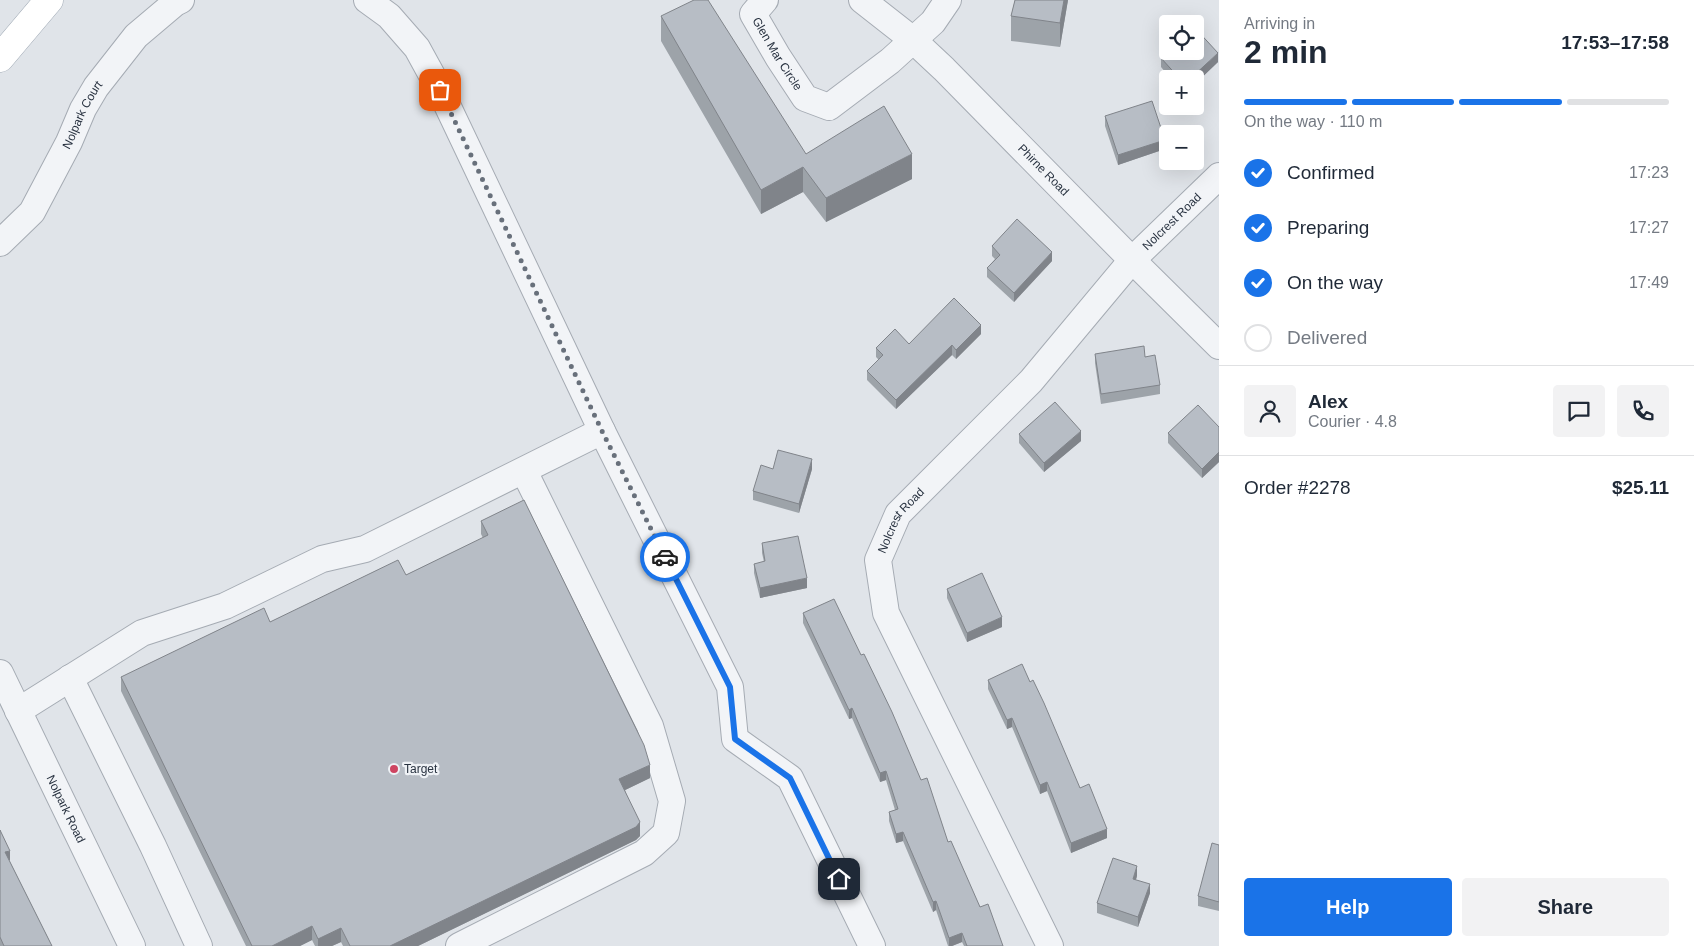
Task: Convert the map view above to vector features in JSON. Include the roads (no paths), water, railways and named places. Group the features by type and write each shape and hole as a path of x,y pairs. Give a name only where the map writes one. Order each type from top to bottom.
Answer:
{"main road":[{"path":"0,58 49,0"}],"street":[{"name":"Nolpark Court","path":"0,244 32,212 69,142 83,109 96,87 136,36 174,3 181,0"},
{"path":"367,0 389,16 417,48 440,90 602,431 730,687 735,739 790,778 872,946"},
{"name":"Glen Mar Circle","path":"765,0 752,14 805,98 829,107 890,61 913,40"},
{"name":"Phirne Road","path":"862,0 913,40 1219,346"},
{"path":"913,40 933,22 948,0"},
{"name":"Nolcrest Road","path":"1050,946 886,613 878,560 898,514 1031,381 1132,260 1219,176"},
{"path":"18,711 142,633 225,606 322,559 365,549 602,431"},
{"path":"459,946 644,853 666,833 672,800 649,723 524,471"},
{"name":"Nolpark Road","path":"0,673 132,946"},
{"path":"70,678 199,946"}],"place":[{"name":"Target","path":"394,769"}]}
